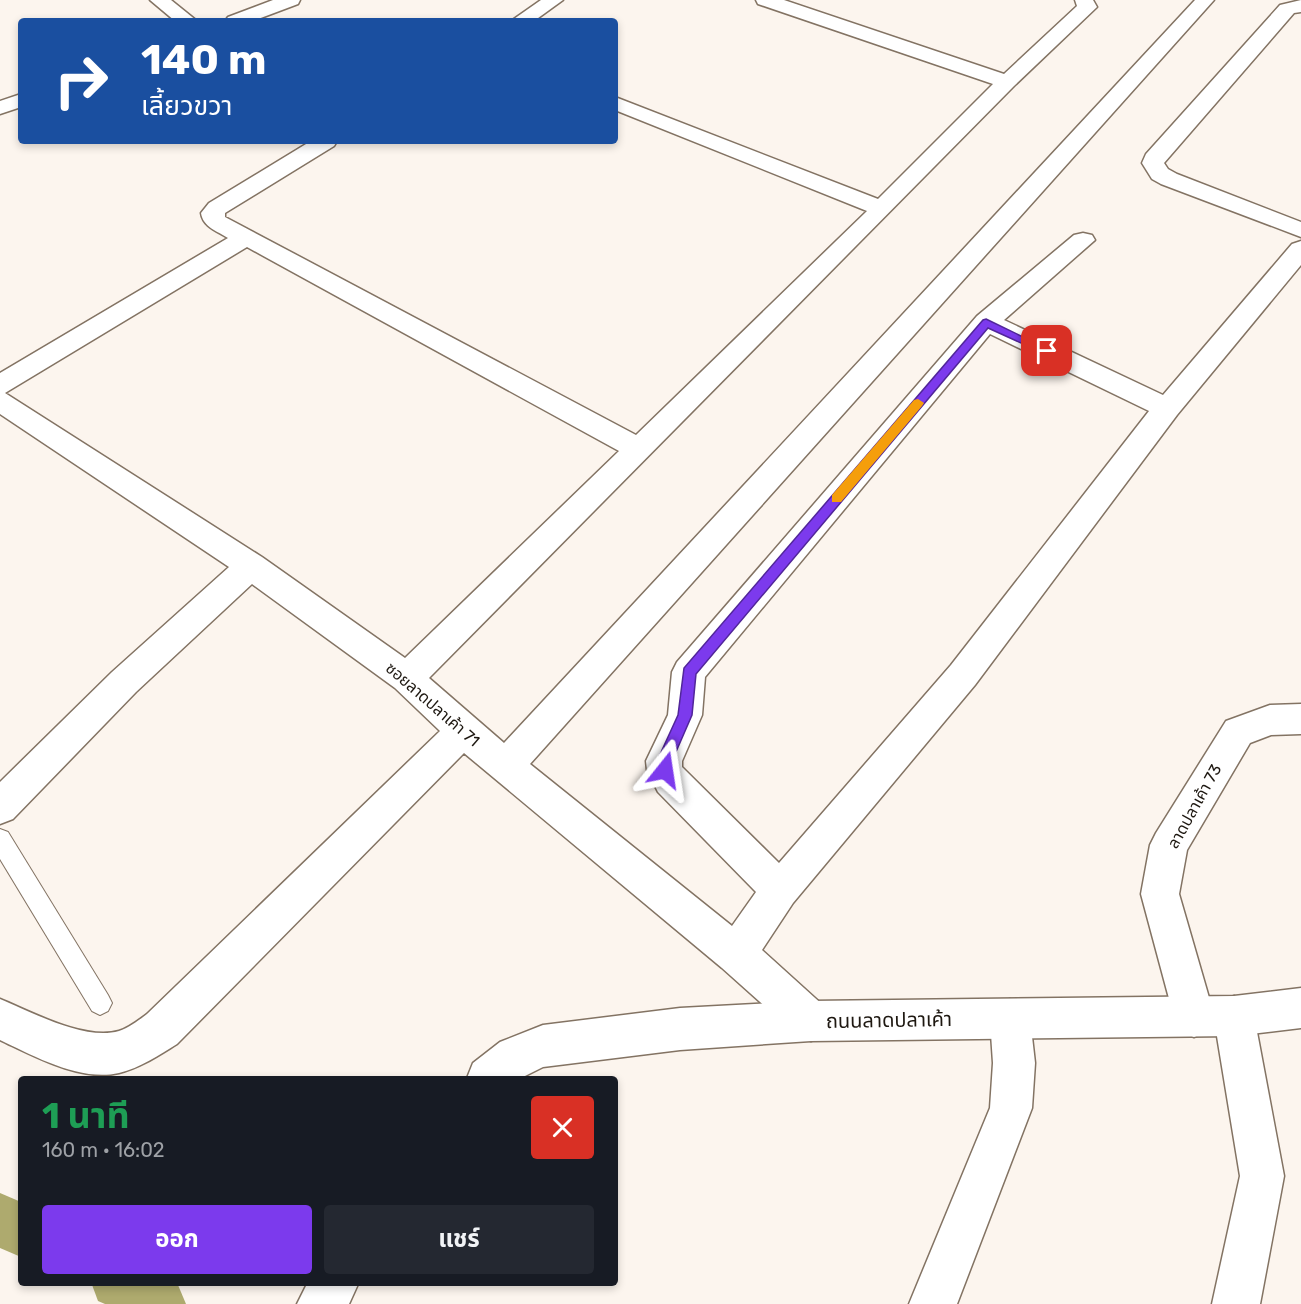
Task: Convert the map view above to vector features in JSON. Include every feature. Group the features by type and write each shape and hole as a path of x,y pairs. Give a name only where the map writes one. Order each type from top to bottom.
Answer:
{"street":[{"path":"159,0 183,18"},
{"path":"243,18 291,0"},
{"path":"526,18 554,0"},
{"path":"765,0 1007,82"},
{"path":"406,678 1007,82 1087,6 1084,0"},
{"path":"505,766 1205,0"},
{"path":"1301,6 1287,9 1154,159 1153,163 1160,174 1169,179 1301,230"},
{"path":"0,108 18,101"},
{"path":"618,104 881,208"},
{"path":"321,144 215,210 214,220 637,448"},
{"path":"0,385 245,238"},
{"path":"780,890 671,781 665,770 664,761 685,715 689,672 986,322 1083,240"},
{"path":"736,954 780,890 963,675 1167,408 1301,249"},
{"path":"986,322 1167,408"},
{"name":"ซอยลาดปลาเค้า 71","path":"0,400 251,566 406,678 463,731 736,954 811,1021"},
{"path":"0,807 124,682 251,566"},
{"name":"ลาดปลาเค้า 73","path":"1236,1304 1262,1176 1214,1016 1161,894 1169,845 1238,732 1270,720 1301,719"},
{"path":"0,1019 68,1048 113,1053 140,1043 162,1029 463,731"},
{"name":"ถนนลาดปลาเค้า","path":"491,1076 515,1057 543,1046 680,1029 811,1021 1214,1016 1301,1008"},
{"path":"933,1304 1011,1108 1014,1063 1010,1019"}],"lane":[{"path":"0,839 100,1003"}],"waterway":[{"path":"0,1219 18,1229"},
{"path":"125,1286 159,1304"}],"slow traffic":[{"path":"836,499 918,403"}],"route":[{"path":"665,770 664,761 685,715 689,672 986,322 1047,351"}]}
